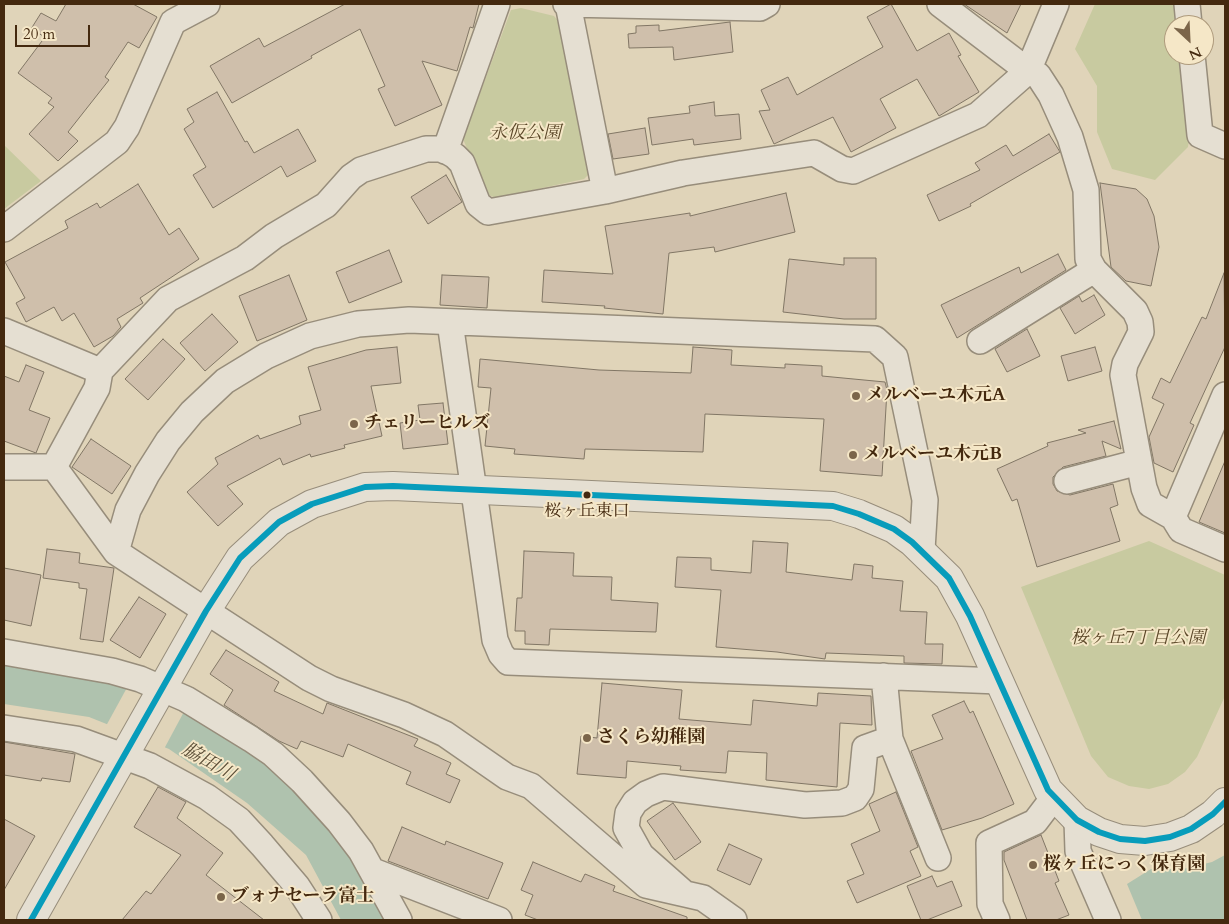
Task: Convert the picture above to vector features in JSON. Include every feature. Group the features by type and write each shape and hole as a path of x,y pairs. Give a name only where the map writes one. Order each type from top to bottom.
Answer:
{"street":[{"path":"4,229 117,142 127,128 168,13 207,4"},
{"path":"445,151 497,4"},
{"path":"605,190 567,4 760,8 767,4"},
{"path":"940,4 1028,71 1038,75 1050,95 1078,160 1086,190 1088,259 1094,270 1135,311 1140,322 1141,332 1125,364 1123,375 1139,462 1150,504 1173,516 1181,530 1225,549"},
{"path":"54,467 97,388 100,371 168,299 246,258 274,236 326,205 351,176 361,170 426,149 445,151 455,156 462,163 478,204 488,212 684,173 814,153 842,170 853,171 978,115 1028,71 1056,4"},
{"path":"1193,65 1200,135 1225,146"},
{"path":"980,341 1094,270"},
{"path":"116,552 128,510 147,474 168,441 192,412 225,381 266,356 310,336 358,324 409,320 875,339 895,357 925,500 922,550"},
{"path":"450,322 495,640 501,654 508,662 999,680"},
{"path":"4,331 100,371"},
{"path":"1173,516 1225,395"},
{"path":"1066,481 1139,462"},
{"path":"4,467 54,467"},
{"path":"54,467 116,552 309,678 331,690 404,715 445,734 508,776 531,786 646,884 703,898 734,920"},
{"path":"31,920 127,754 206,611 240,558 258,539 279,522 312,504 365,487 393,486 473,489 833,506 859,514 894,529 922,550 949,578 970,616 1042,778 1054,796 1077,820 1099,832 1120,838 1145,840 1170,838 1191,829 1213,814 1225,802"},
{"path":"4,652 112,671 161,693 186,699 273,754 302,781 339,822 373,871 399,920"},
{"path":"884,676 890,739 938,858"},
{"path":"4,728 76,739 127,754 207,797 239,820 297,886 319,920"},
{"path":"684,893 641,855 626,828 628,813 635,802 646,794 663,787 805,805 842,803 855,798 861,790 865,748 890,739"},
{"path":"997,920 990,904 989,843 1035,822 1054,796"},
{"path":"1077,820 1078,851 1108,920"},
{"path":"373,871 499,920"}],"green space":[{"path":"1095,4 1185,4 1187,15 1164,15 1164,65 1196,65 1198,75 1188,147 1155,180 1112,169 1097,132 1097,86 1075,49"},
{"name":"永仮公園","path":"521,8 554,16 562,25 590,173 584,179 496,198 486,194 463,139 511,10"},
{"path":"4,145 41,181 4,209"},
{"name":"桜ヶ丘7丁目公園","path":"1149,541 1225,575 1225,696 1197,757 1185,772 1168,784 1149,789 1129,786 1108,777 1091,756 1021,587"}],"water":[{"name":"脇田川","path":"4,659 118,681 195,713 295,786 342,842 389,920 341,920 306,855 247,803 169,749 89,717 4,704"},
{"path":"1225,855 1225,920 1142,920 1127,884 1151,869 1183,869 1212,862"}],"pier":[{"path":"129,684 186,708 164,749 106,726"}],"building":[{"path":"66,4 133,4 157,17 139,48 128,42 105,77 109,80 68,132 78,141 58,161 29,134 54,107 48,103 52,98 18,73 45,37 31,29 41,13 56,21"},
{"path":"345,4 479,4 473,28 470,27 457,71 422,61 442,105 395,126 378,89 385,86 360,29 232,103 210,66 259,38 264,47"},
{"path":"891,4 917,51 949,33 961,55 958,56 979,92 939,116 917,79 880,99 896,128 851,152 833,117 774,144 759,111 770,110 761,90 788,77 797,95 883,47 867,17"},
{"path":"964,4 1021,4 1007,33"},
{"path":"730,22 733,52 674,60 673,47 629,48 628,34 636,33 636,26 659,25 659,31"},
{"path":"217,92 245,142 247,141 254,153 298,129 316,161 287,177 281,166 213,208 193,175 206,167 184,129 194,122 187,109"},
{"path":"714,102 715,116 739,114 741,139 694,145 693,139 652,145 648,118 690,113 689,106"},
{"path":"645,128 649,154 613,159 608,134"},
{"path":"1049,134 1060,152 970,204 971,206 939,221 927,195 980,170 975,163 1006,145 1013,156"},
{"path":"446,175 462,202 428,224 411,197"},
{"path":"1100,183 1136,189 1147,199 1154,216 1159,247 1151,286 1126,281 1111,267"},
{"path":"138,184 169,235 179,228 199,259 140,298 143,303 117,319 121,327 113,336 94,347 74,313 62,321 54,307 26,322 16,303 25,298 5,262 68,228 65,221 97,203 100,208"},
{"path":"786,193 795,232 715,252 714,247 669,253 663,314 604,308 605,306 542,302 544,270 613,274 605,226 690,213 690,216"},
{"path":"389,250 402,282 349,303 336,272"},
{"path":"1058,254 1066,270 957,338 941,305 1019,267 1021,273"},
{"path":"844,258 876,258 876,319 844,319 783,312 789,259 844,265"},
{"path":"1224,273 1225,347 1190,423 1194,425 1173,472 1154,463 1149,437 1164,404 1152,398 1161,378 1170,383 1202,317 1206,319"},
{"path":"289,275 307,320 257,341 239,296"},
{"path":"442,275 489,277 487,308 440,305"},
{"path":"1094,295 1105,315 1075,334 1060,308 1079,296 1082,302"},
{"path":"212,314 238,342 205,371 180,343"},
{"path":"1027,329 1040,356 1007,372 995,349"},
{"path":"163,339 185,359 148,400 125,379"},
{"path":"397,347 401,383 371,386 382,436 344,445 345,448 311,457 310,454 283,465 280,458 227,486 243,504 218,526 187,492 218,464 215,458 258,435 260,439 301,424 299,416 321,410 308,367 366,350"},
{"path":"693,347 732,350 731,365 785,368 785,364 822,366 822,376 885,382 887,390 882,476 820,471 824,419 705,414 703,452 585,449 584,459 514,454 515,449 485,446 491,388 478,387 480,359 599,370 691,373"},
{"path":"1095,347 1102,371 1068,381 1061,356"},
{"path":"26,365 44,372 29,410 50,418 36,453 4,441 4,376 19,382"},
{"path":"443,403 448,444 403,449 400,423 420,420 418,405"},
{"path":"1114,421 1121,449 1102,441 1106,456 1063,467 1053,477 1053,484 1057,491 1070,495 1113,484 1118,505 1110,508 1120,541 1037,567 1017,499 1012,501 997,469 1048,446 1047,443 1086,433 1078,430"},
{"path":"91,439 131,466 112,494 72,467"},
{"path":"1225,461 1225,533 1199,522"},
{"path":"753,541 788,543 786,572 852,580 854,564 873,566 872,578 903,581 900,611 927,612 925,644 943,644 942,664 904,663 904,656 826,653 825,659 777,652 716,647 721,590 675,587 677,557 711,558 711,570 751,573"},
{"path":"47,549 80,553 79,563 114,568 103,642 80,639 87,589 79,588 79,583 43,578"},
{"path":"524,551 574,553 573,576 612,577 611,600 658,603 656,632 550,629 549,645 525,644 525,631 515,631 517,598 522,598"},
{"path":"4,568 41,575 31,626 4,620"},
{"path":"139,597 166,614 140,658 110,640"},
{"path":"226,650 279,682 274,691 323,714 327,703 418,739 414,746 451,763 446,774 460,780 450,803 406,784 411,772 348,744 343,757 301,741 297,749 279,741 224,705 233,690 210,674"},
{"path":"602,683 682,690 679,719 751,725 753,700 817,706 818,693 871,696 872,725 840,723 837,787 766,780 767,753 728,751 726,773 680,770 681,766 627,761 626,778 577,774 581,736 597,738"},
{"path":"964,701 970,713 973,711 1014,804 982,818 942,830 911,751 943,739 932,715"},
{"path":"4,742 75,754 70,782 42,778 41,781 4,775"},
{"path":"158,787 186,802 177,818 223,853 206,875 264,920 122,920 146,891 151,894 181,855 134,827"},
{"path":"896,792 918,847 910,851 921,876 857,903 847,881 864,874 851,844 880,831 869,804"},
{"path":"673,803 701,842 675,860 647,821"},
{"path":"4,819 35,836 4,890"},
{"path":"402,827 445,845 446,841 503,863 488,899 388,861"},
{"path":"1041,835 1059,881 1055,883 1069,915 1056,920 1027,920 1004,860 1004,852"},
{"path":"729,844 762,859 750,885 717,870"},
{"path":"533,862 581,882 585,874 615,886 613,891 687,917 687,920 538,920 525,915 533,895 521,890"},
{"path":"932,876 937,887 952,881 962,906 927,920 921,920 907,886"}],"transit line":[{"path":"31,920 206,611 240,558 279,522 312,504 365,487 393,486 833,506 859,514 894,529 912,542 949,578 970,616 1048,790 1077,820 1099,832 1120,839 1145,841 1170,837 1191,829 1213,814 1225,802"}],"place":[{"name":"メルベーユ木元A","path":"856,396"},
{"name":"チェリーヒルズ","path":"354,424"},
{"name":"メルベーユ木元B","path":"853,455"},
{"name":"桜ヶ丘東口","path":"587,495"},
{"name":"さくら幼稚園","path":"587,738"},
{"name":"桜ヶ丘にっく保育園","path":"1033,865"},
{"name":"ブォナセーラ富士","path":"221,897"}]}
